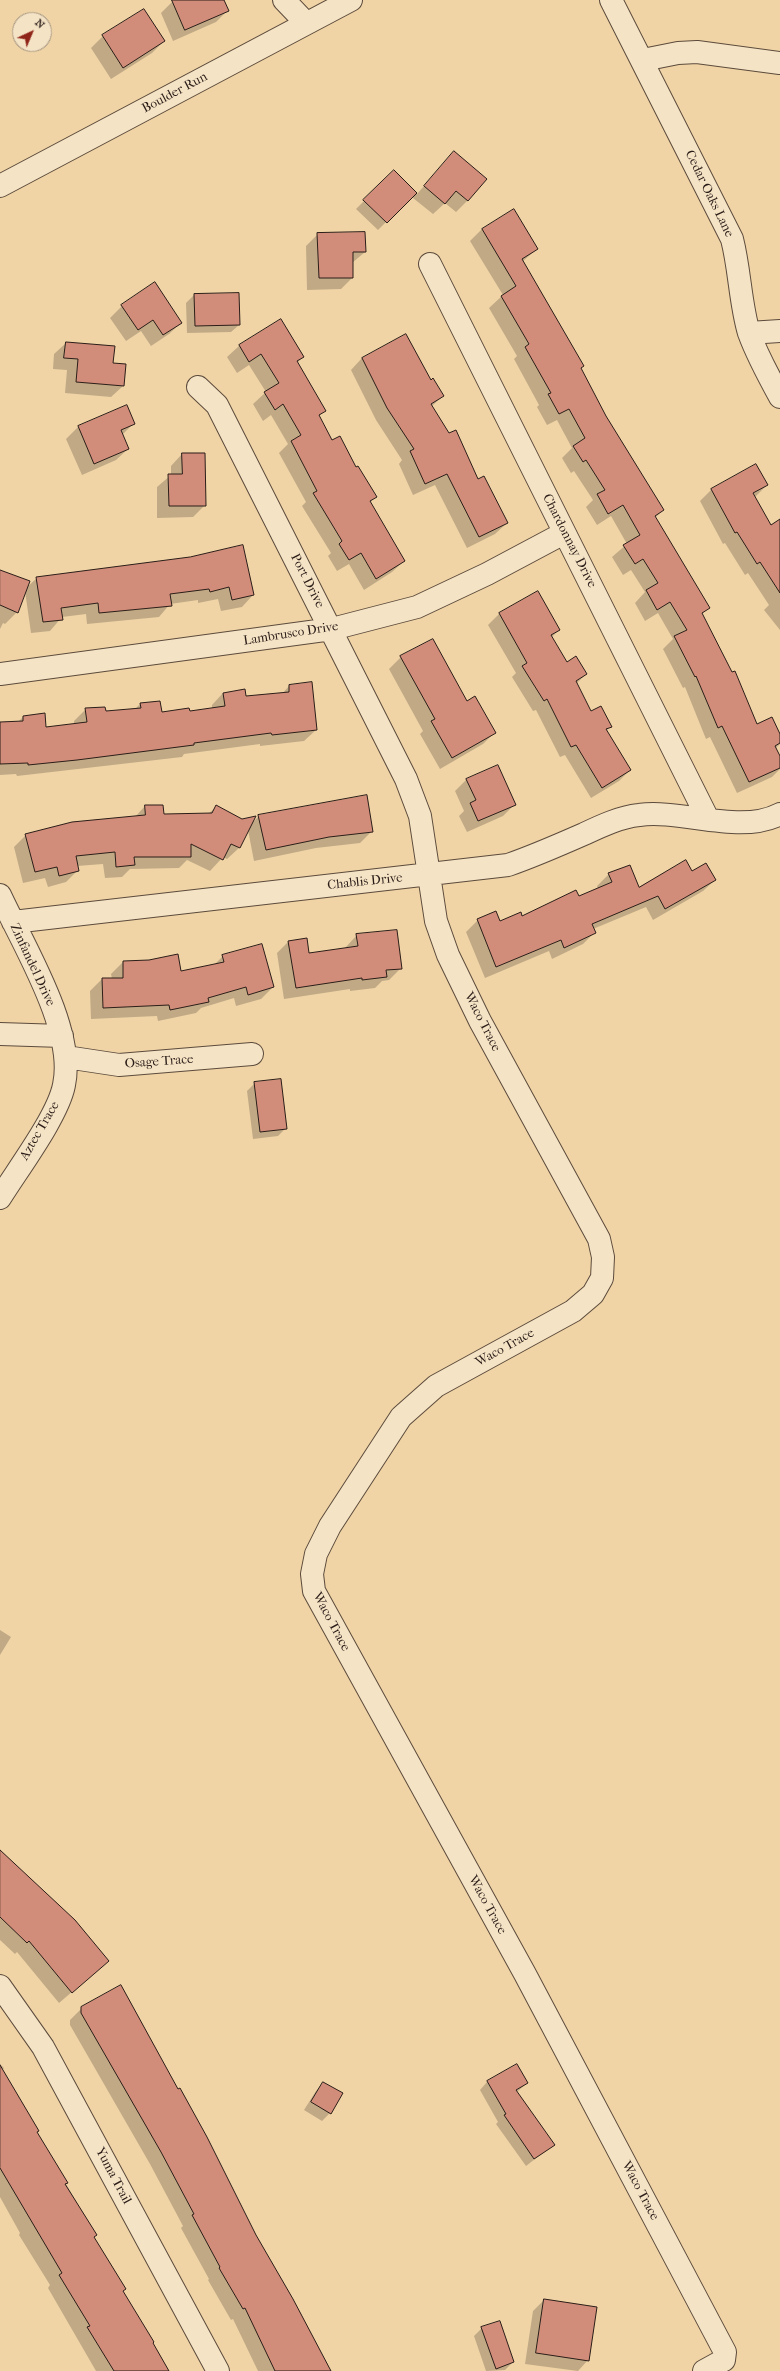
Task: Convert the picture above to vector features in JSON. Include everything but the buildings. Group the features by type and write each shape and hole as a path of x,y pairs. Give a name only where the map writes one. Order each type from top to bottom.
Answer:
{"street":[{"path":"284,0 306,24"},
{"name":"Boulder Run","path":"0,186 351,0"},
{"name":"Cedar Oaks Lane","path":"611,0 643,60 732,239 738,262 741,290 749,333 780,397"},
{"path":"643,60 678,53 697,52 780,63"},
{"name":"Chardonnay Drive","path":"430,264 708,819"},
{"path":"749,333 780,331"},
{"name":"Port Drive","path":"198,387 217,405 332,629 406,780 420,816 430,875"},
{"name":"Lambrusco Drive","path":"0,674 332,629 416,607 487,574 564,533"},
{"name":"Chablis Drive","path":"13,922 508,865 542,853 612,822 638,814 668,814 740,822 775,816"},
{"name":"Waco Trace","path":"430,875 436,921 448,954 480,1021 599,1239 603,1257 602,1278 593,1294 573,1311 436,1386 401,1417 330,1526 316,1554 312,1574 314,1591 525,1974 725,2352 724,2360 704,2371"},
{"name":"Zinfandel Drive","path":"0,895 50,999 64,1047"},
{"name":"Osage Trace","path":"0,1034 64,1047 118,1065 252,1054"},
{"name":"Aztec Trace","path":"0,1198 55,1110 64,1085 64,1047"},
{"name":"Yuma Trail","path":"0,1986 43,2047 218,2371"}]}
